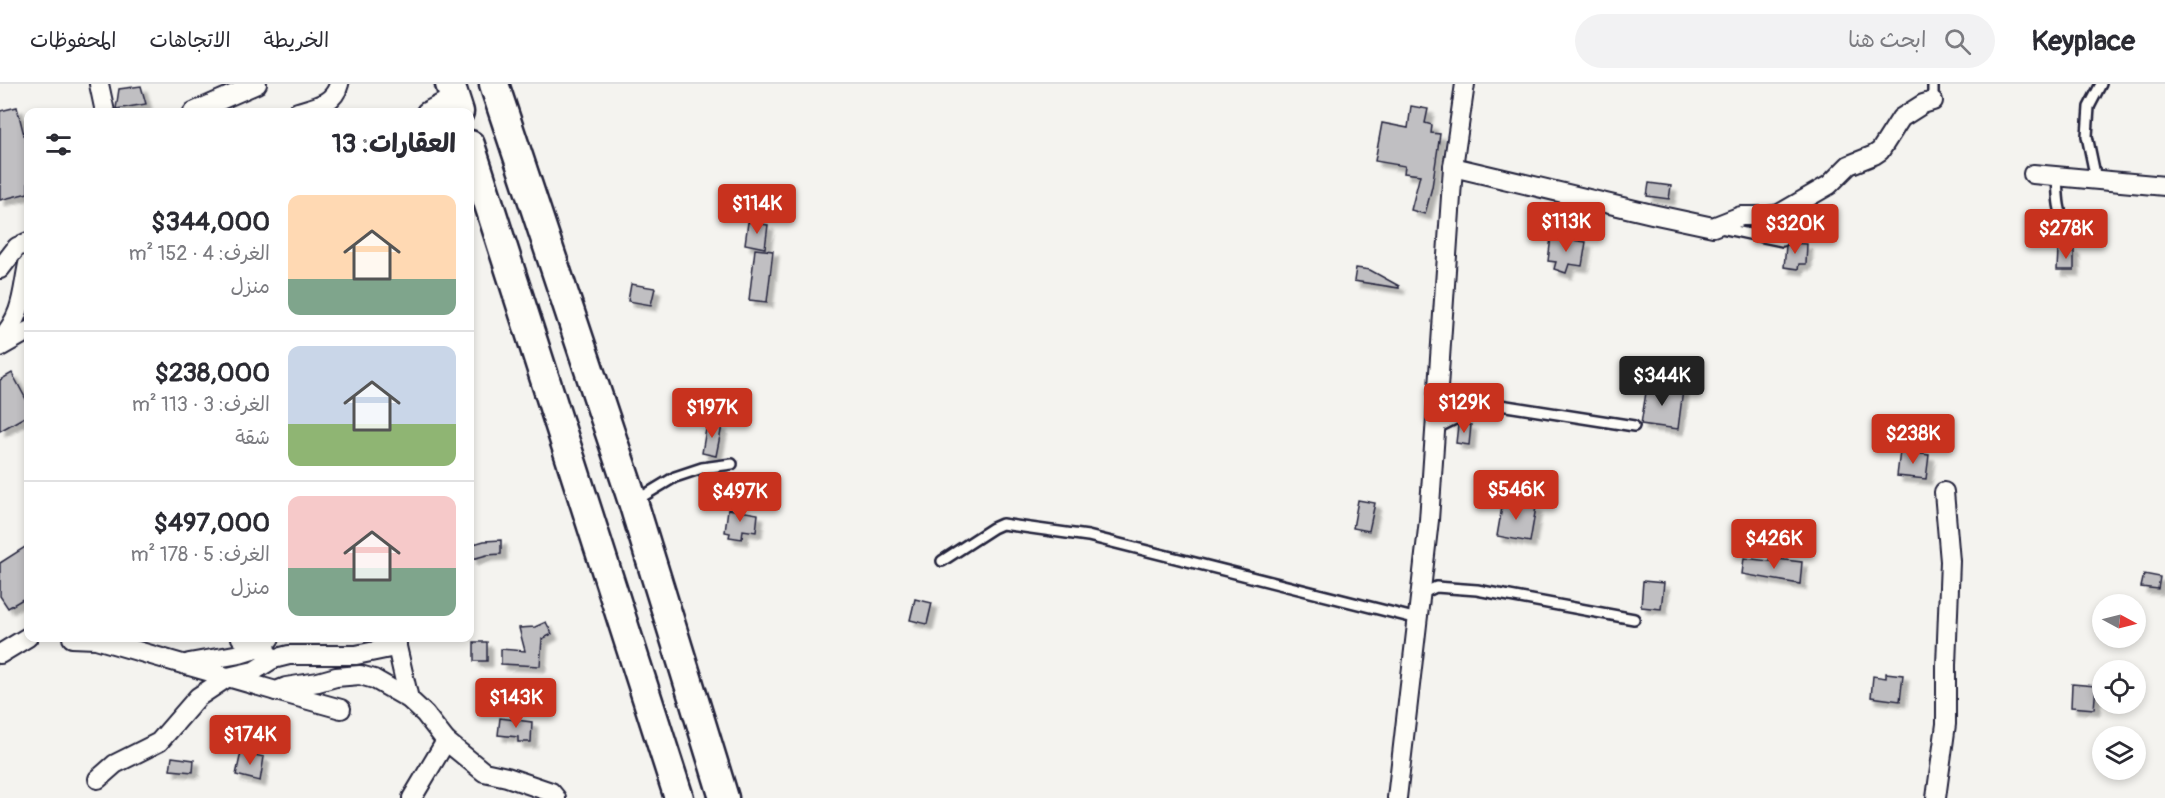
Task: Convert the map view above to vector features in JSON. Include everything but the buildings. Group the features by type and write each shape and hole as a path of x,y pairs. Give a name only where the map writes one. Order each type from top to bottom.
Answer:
{"main road":[{"path":"494,84 633,502 724,798"},
{"path":"474,157 679,798"}],"street":[{"path":"99,84 104,108"},
{"path":"202,108 257,84"},
{"path":"310,108 327,102 335,95 339,84"},
{"path":"1397,798 1429,520 1453,167 1465,84"},
{"path":"1453,167 1713,226 1741,216 1779,214 1829,186 1849,165 1880,151 1901,118 1923,104 1933,92"},
{"path":"434,108 454,98"},
{"path":"2033,174 2165,186"},
{"path":"0,269 17,248 24,244"},
{"path":"0,340 24,326"},
{"path":"0,347 24,326"},
{"path":"1936,798 1946,724 1950,561 1944,492"},
{"path":"0,654 24,639"},
{"path":"110,642 341,709"},
{"path":"252,642 289,655 356,655 390,648 395,642"},
{"path":"396,642 409,699"},
{"path":"184,664 268,648"},
{"path":"98,779 115,764 159,742 198,697 228,677 254,671 268,648"},
{"path":"276,691 336,677 360,675 374,679 409,699 425,714 446,741 484,772 551,792 556,798"},
{"path":"412,798 446,741"}],"lane":[{"path":"2096,179 2087,136 2089,107 2101,84"},
{"path":"2057,176 2058,200 2065,222 2080,237"},
{"path":"1713,226 1782,241"},
{"path":"1435,429 1479,407 1500,405 1634,426"},
{"path":"633,502 675,477 702,468 732,464"},
{"path":"942,561 1002,524 1088,536 1418,619"},
{"path":"1421,594 1436,587 1477,590 1634,619"}]}
